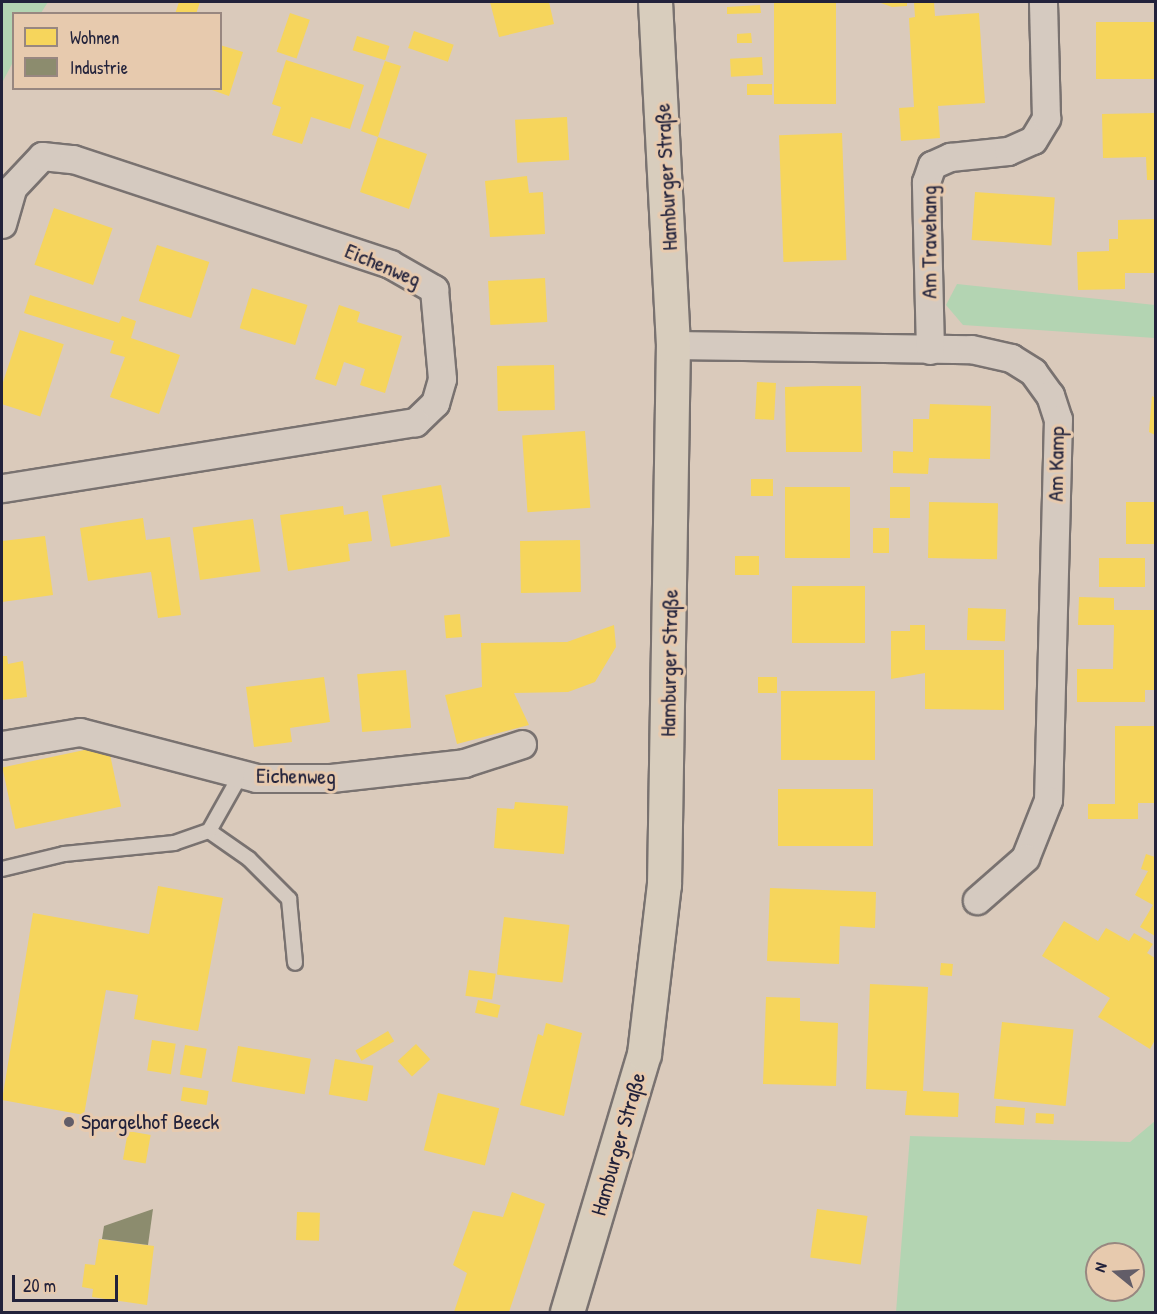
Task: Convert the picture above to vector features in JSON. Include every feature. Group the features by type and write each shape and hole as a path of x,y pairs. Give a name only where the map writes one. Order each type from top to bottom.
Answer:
{"main road":[{"name":"Hamburger Straße","path":"567,1312 644,1054 660,930 673,345 655,2"}],"street":[{"name":"Am Travehang","path":"930,350 926,182 932,165 950,157 1008,151 1033,140 1046,118 1043,2"},
{"name":"Eichenweg","path":"2,224 12,188 42,156 73,159 334,245 390,264 434,289 442,369 435,403 415,422 2,488"},
{"name":"Am Kamp","path":"673,345 971,349 1011,358 1033,372 1058,419 1048,800 1025,858 977,900"},
{"name":"Eichenweg","path":"2,745 80,732 241,774 331,778 464,763 522,744"}],"lane":[{"path":"2,869 64,854 174,843 209,831 241,774"},
{"path":"209,831 249,859 289,899 295,963"}],"green space":[{"path":"2,2 48,2 42,12 12,12 12,64 2,83"},
{"path":"957,284 1155,305 1155,338 963,325 946,305"},
{"path":"1155,1121 1155,1312 896,1312 910,1136 1130,1142"}],"building: Wohnen":[{"path":"179,2 200,2 197,12 176,12"},
{"path":"490,2 549,2 554,24 499,37"},
{"path":"774,2 836,2 836,104 774,104"},
{"path":"878,2 907,2 907,6 892,7"},
{"path":"914,2 934,2 935,16 979,13 985,103 938,106 940,138 901,141 899,108 914,107 909,18 915,17"},
{"path":"760,5 761,13 727,14 727,7"},
{"path":"290,13 310,20 297,59 277,52"},
{"path":"1096,22 1155,22 1155,79 1096,79"},
{"path":"414,31 454,45 448,62 408,48"},
{"path":"751,33 752,43 737,43 737,34"},
{"path":"357,36 390,46 385,60 353,50"},
{"path":"222,46 243,52 229,96 212,90 222,90"},
{"path":"762,57 763,75 731,77 730,59"},
{"path":"286,60 364,85 350,129 311,117 302,144 272,135 281,107 272,104"},
{"path":"385,61 401,66 378,137 361,131"},
{"path":"747,84 772,84 772,95 747,95"},
{"path":"1155,113 1155,180 1147,180 1146,157 1103,158 1102,114"},
{"path":"567,117 569,160 517,163 515,120"},
{"path":"842,133 846,260 783,262 779,135"},
{"path":"378,137 427,154 409,209 360,192"},
{"path":"527,176 529,193 543,192 545,234 490,237 485,181"},
{"path":"975,192 1055,198 1051,245 972,240"},
{"path":"54,208 113,228 93,285 34,265"},
{"path":"1155,219 1155,273 1125,273 1125,289 1078,290 1077,252 1109,251 1109,239 1118,239 1118,220"},
{"path":"157,245 209,262 191,318 139,301"},
{"path":"545,278 547,322 490,325 488,281"},
{"path":"252,288 307,305 295,345 240,328"},
{"path":"30,295 119,323 122,316 136,321 131,338 180,355 159,414 110,397 125,357 110,353 114,341 24,313"},
{"path":"339,305 360,312 357,322 402,336 385,393 360,385 365,369 344,362 336,386 315,379"},
{"path":"20,330 64,344 40,416 2,404 2,385"},
{"path":"554,365 555,410 498,411 497,366"},
{"path":"757,382 776,383 774,420 755,419"},
{"path":"861,386 862,452 786,452 785,387"},
{"path":"1152,396 1155,398 1155,435 1149,432"},
{"path":"930,404 991,406 990,459 929,458 928,474 893,473 893,451 913,452 913,419 929,419"},
{"path":"585,431 590,508 528,512 522,435"},
{"path":"751,479 773,479 773,496 751,496"},
{"path":"441,485 450,536 391,547 382,495"},
{"path":"785,487 850,487 850,558 785,558"},
{"path":"890,487 910,487 910,518 890,518"},
{"path":"929,502 998,503 997,559 928,558"},
{"path":"1126,502 1155,502 1155,544 1126,544"},
{"path":"343,506 344,515 368,511 372,541 348,544 350,561 288,571 280,515"},
{"path":"143,518 146,540 170,537 181,615 158,618 151,572 88,581 80,528"},
{"path":"253,519 260,571 200,580 193,527"},
{"path":"873,528 889,528 889,553 873,553"},
{"path":"45,536 53,595 2,602 2,541"},
{"path":"580,540 581,592 521,593 520,541"},
{"path":"735,556 759,556 759,575 735,575"},
{"path":"1099,558 1145,558 1145,587 1099,587"},
{"path":"792,586 865,586 865,643 792,643"},
{"path":"1079,597 1114,598 1114,610 1155,610 1155,690 1145,690 1145,702 1077,702 1077,669 1113,669 1114,625 1078,625"},
{"path":"968,608 1006,609 1005,641 967,640"},
{"path":"460,614 462,637 446,638 444,615"},
{"path":"614,625 616,647 595,682 568,692 514,693 529,725 457,744 445,695 482,687 481,643 567,642"},
{"path":"910,625 925,625 925,650 1004,650 1004,710 925,709 925,673 891,679 891,631 910,631"},
{"path":"2,656 7,656 8,664 23,661 27,697 2,700"},
{"path":"406,670 411,728 362,732 357,674"},
{"path":"324,677 330,722 290,728 292,742 254,747 246,687"},
{"path":"758,677 777,677 777,693 758,693"},
{"path":"781,691 875,691 875,760 781,760"},
{"path":"1115,726 1155,726 1155,803 1138,803 1138,819 1088,819 1088,804 1115,804"},
{"path":"108,745 121,807 15,829 2,767"},
{"path":"778,789 873,789 873,846 778,846"},
{"path":"515,802 568,806 564,854 494,848 497,808 514,809"},
{"path":"1146,854 1155,857 1155,936 1140,927 1153,905 1135,895 1148,871 1141,869"},
{"path":"158,886 223,898 198,1031 134,1019 138,995 106,990 84,1115 2,1100 33,913 149,934"},
{"path":"770,888 876,892 875,928 840,926 839,964 767,961"},
{"path":"504,917 570,925 562,983 497,975"},
{"path":"1064,921 1098,941 1106,928 1129,941 1134,933 1153,944 1147,953 1155,958 1155,1040 1150,1049 1098,1017 1110,998 1042,956"},
{"path":"941,963 953,964 952,976 940,975"},
{"path":"469,970 496,974 492,1000 465,996"},
{"path":"870,984 928,987 923,1091 959,1093 958,1117 905,1115 907,1091 866,1089"},
{"path":"766,997 800,998 800,1021 838,1023 836,1086 763,1084"},
{"path":"478,1000 500,1005 497,1018 475,1013"},
{"path":"1002,1022 1074,1030 1066,1106 994,1099"},
{"path":"546,1023 582,1033 564,1116 520,1105 538,1034 543,1036"},
{"path":"388,1031 394,1041 362,1061 355,1051"},
{"path":"152,1040 176,1044 171,1074 147,1071"},
{"path":"416,1044 430,1059 412,1076 398,1061"},
{"path":"185,1045 207,1049 201,1078 180,1075"},
{"path":"238,1046 311,1059 305,1094 232,1081"},
{"path":"335,1059 373,1066 367,1101 329,1094"},
{"path":"183,1087 209,1091 206,1105 181,1101"},
{"path":"438,1093 499,1108 485,1165 424,1150"},
{"path":"996,1106 1025,1108 1024,1125 995,1123"},
{"path":"1036,1113 1054,1114 1053,1124 1035,1123"},
{"path":"128,1131 151,1135 146,1164 123,1160"},
{"path":"512,1192 545,1204 509,1312 454,1312 467,1273 453,1265 473,1211 503,1217"},
{"path":"817,1209 868,1216 861,1265 810,1258"},
{"path":"297,1212 320,1213 319,1241 296,1240"},
{"path":"99,1239 154,1246 147,1305 92,1297 93,1289 82,1287 85,1264 95,1265"}],"building: Industrie":[{"path":"153,1209 148,1245 102,1239 104,1226"}],"place":[{"name":"Spargelhof Beeck","path":"69,1122"}]}
